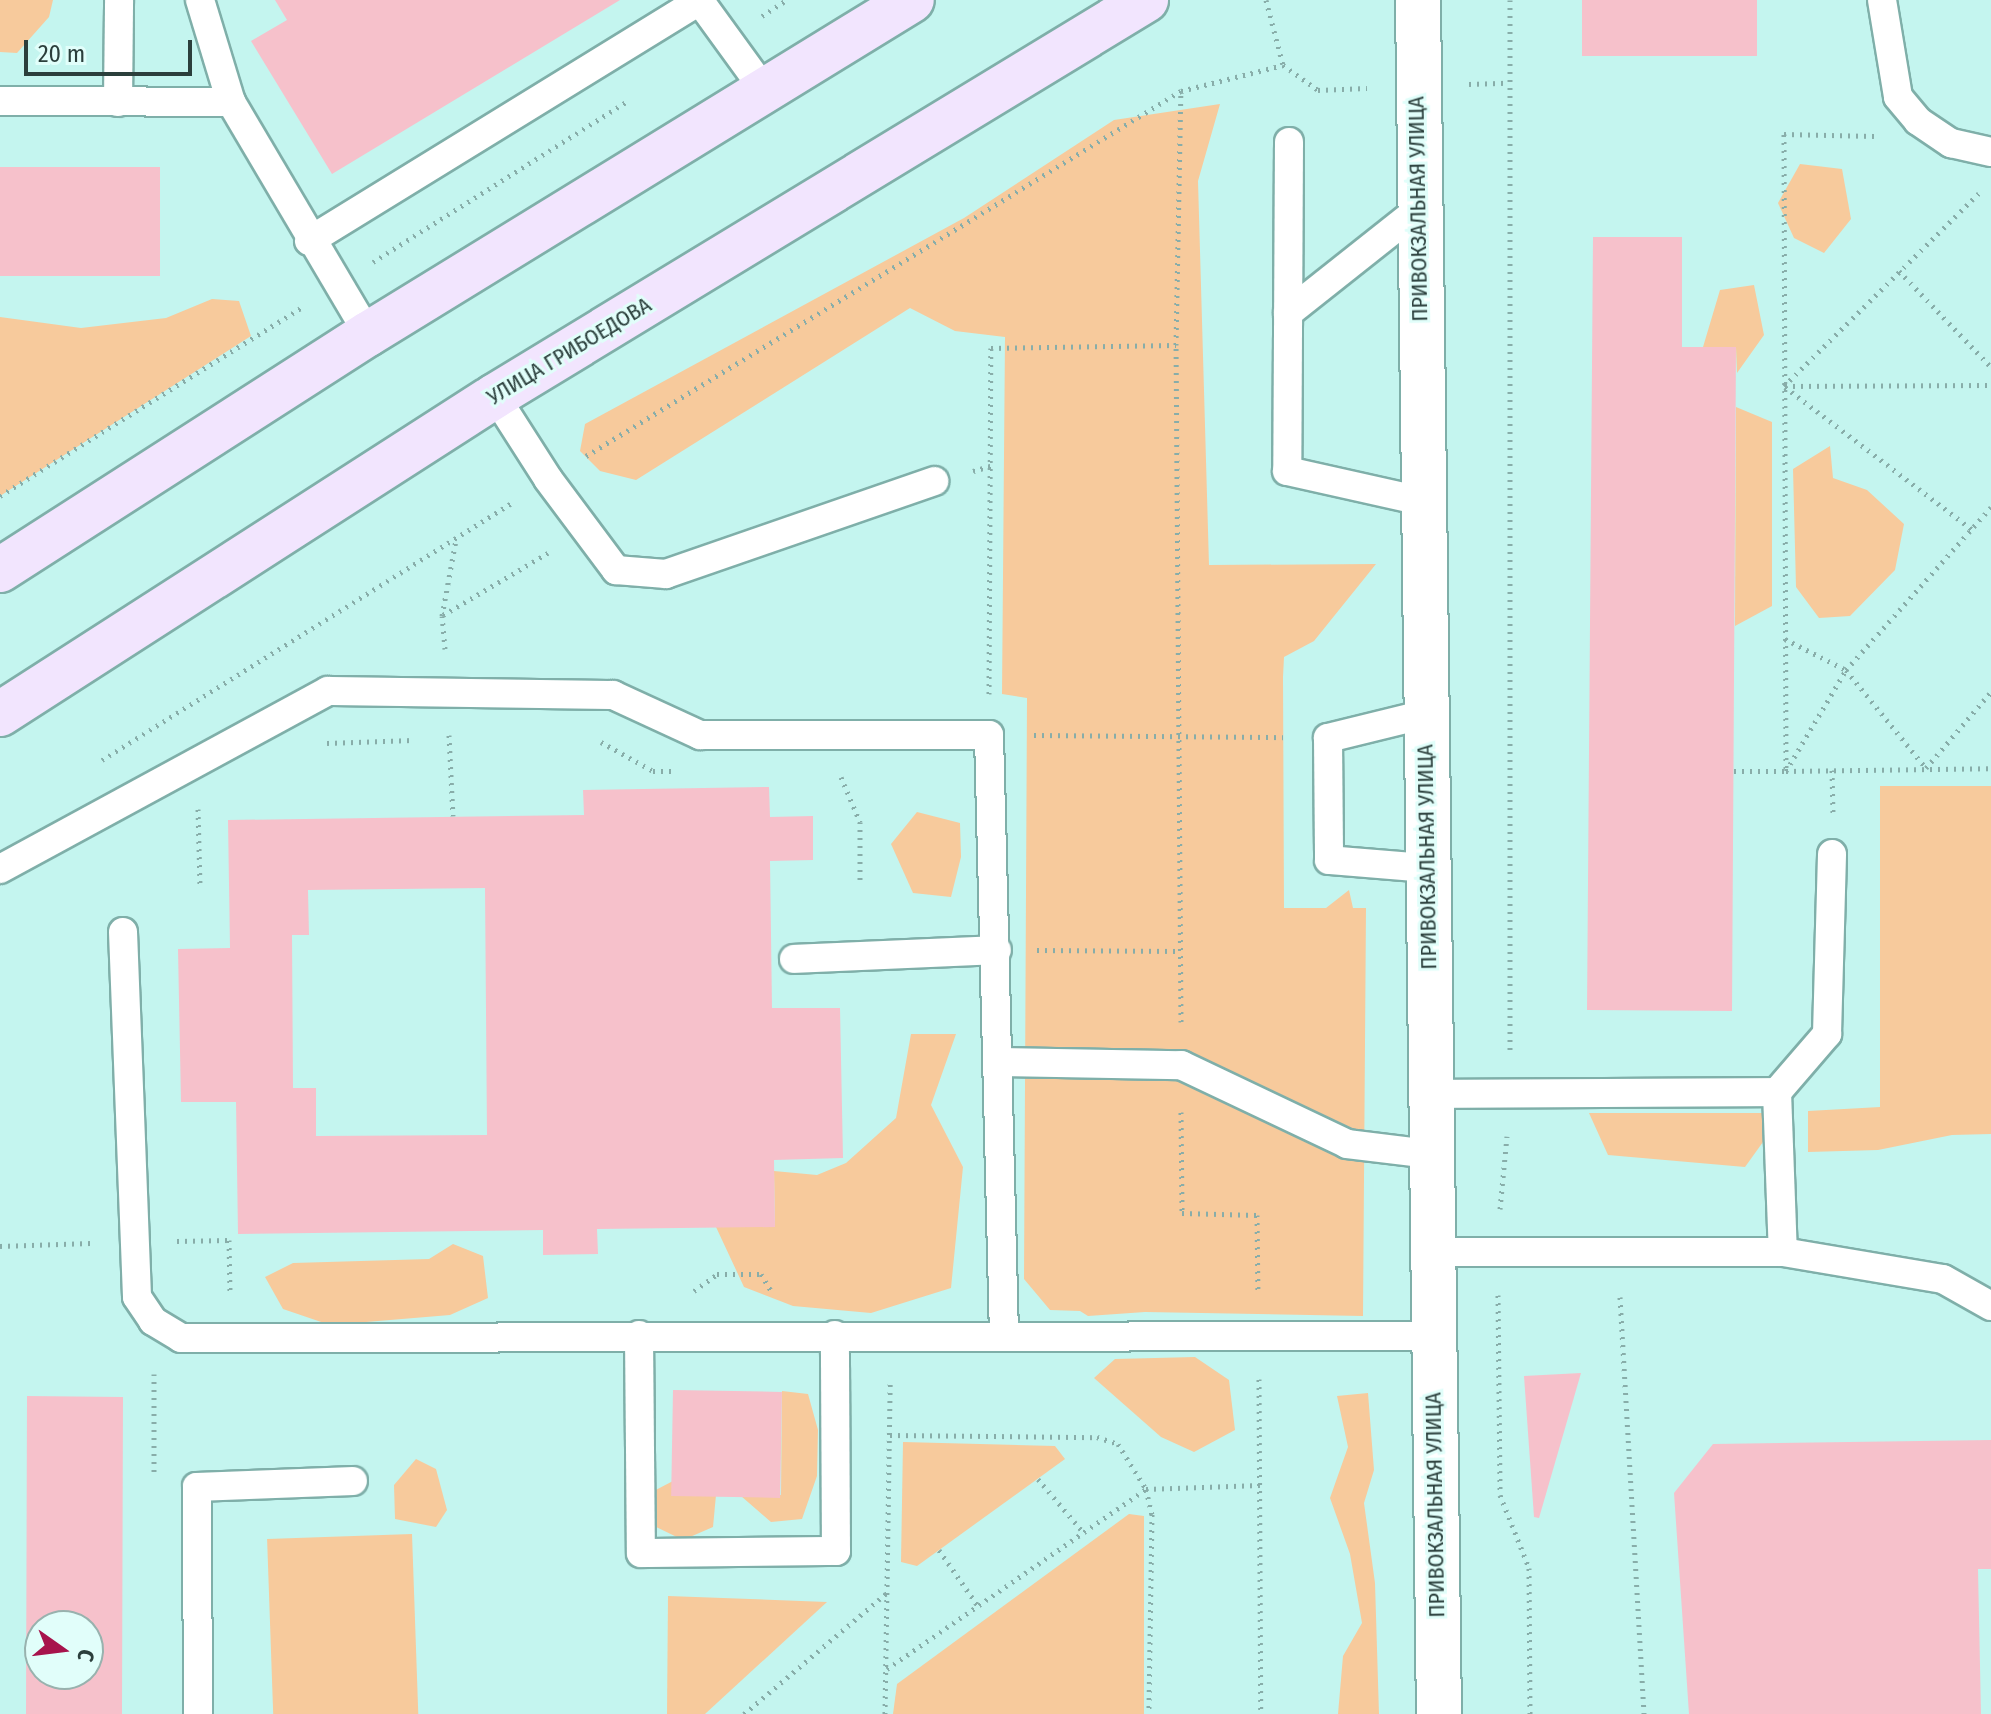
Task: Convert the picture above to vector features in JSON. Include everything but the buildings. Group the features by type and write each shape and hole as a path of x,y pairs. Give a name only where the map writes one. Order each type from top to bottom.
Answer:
{"main road":[{"path":"0,570 368,334 763,88 912,0"},
{"name":"УЛИЦА ГРИБОЕДОВА","path":"0,714 495,396 1146,0"}],"street":[{"name":"ПРИВОКЗАЛЬНАЯ УЛИЦА","path":"1418,0 1421,501 1439,1714"}],"lane":[{"path":"118,102 119,0"},
{"path":"200,0 231,102 309,241 368,334"},
{"path":"309,241 699,0 763,88"},
{"path":"1882,0 1898,97 1918,121 1951,143 1991,152"},
{"path":"0,101 231,102"},
{"path":"1289,142 1287,471 1421,501"},
{"path":"1288,313 1418,210"},
{"path":"495,396 548,479 616,570 666,574 934,481"},
{"path":"0,869 328,691 613,695 700,735 989,735 1001,1062 1004,1336"},
{"path":"1426,714 1328,738 1329,860 1426,868"},
{"path":"1783,1252 1777,1092 1827,1034 1832,854"},
{"path":"123,932 137,1297 153,1321 181,1338 1433,1336"},
{"path":"794,959 997,950"},
{"path":"1001,1062 1181,1065 1347,1144 1430,1154"},
{"path":"1430,1094 1516,1090 1777,1092"},
{"path":"1431,1252 1783,1252 1943,1279 1991,1306"},
{"path":"639,1335 641,1553 836,1551 835,1335"},
{"path":"198,1714 197,1487 353,1481"}],"path":[{"path":"726,39 787,0"},
{"path":"94,765 456,540 548,479 1181,91 1283,65 1266,0"},
{"path":"1510,0 1509,1043 1516,1090 1503,1158 1497,1252 1500,1495 1529,1568 1530,1714"},
{"path":"1181,91 1176,345 1182,1213 1257,1215 1261,1714"},
{"path":"0,496 632,98"},
{"path":"1786,771 1784,134 1888,137"},
{"path":"1784,386 1991,181"},
{"path":"1899,271 1991,367"},
{"path":"1176,345 991,348 989,735 1179,732 1328,738"},
{"path":"1784,386 1991,385"},
{"path":"1784,386 1973,530"},
{"path":"1786,771 1846,670 1991,507"},
{"path":"442,616 585,531"},
{"path":"446,662 442,616 456,540"},
{"path":"1785,639 1846,670 1926,768"},
{"path":"1926,768 1991,692"},
{"path":"588,734 653,771 684,771"},
{"path":"434,739 464,738"},
{"path":"315,749 328,743 419,740"},
{"path":"1734,771 1991,768"},
{"path":"838,771 860,822 860,880"},
{"path":"200,884 198,807 211,801"},
{"path":"997,950 1180,951"},
{"path":"1617,1252 1644,1714"},
{"path":"885,1714 890,1591 891,1335"},
{"path":"890,1435 1097,1437 1118,1444 1146,1489 1152,1514 1149,1714"},
{"path":"1038,1479 1084,1533"},
{"path":"887,1669 1146,1489 1260,1485"},
{"path":"939,1550 978,1606"},
{"path":"744,1714 890,1591"}],"shaded area":[{"path":"0,0 53,0 49,17 17,53 0,52"},
{"path":"1220,104 1198,181 1209,565 1376,564 1314,641 1284,657 1283,677 1284,908 1326,908 1349,890 1353,908 1366,908 1363,1316 1145,1312 1088,1316 1080,1311 1050,1310 1024,1279 1027,698 1002,694 1005,337 955,331 910,308 636,480 600,471 580,451 585,424 964,218 1114,120"},
{"path":"1800,164 1842,169 1851,219 1824,253 1794,238 1778,203"},
{"path":"1754,285 1764,335 1737,373 1736,347 1703,347 1720,290"},
{"path":"212,299 239,301 251,336 0,496 0,317 81,328 166,318"},
{"path":"1736,407 1772,422 1772,606 1735,626"},
{"path":"1830,446 1833,478 1867,490 1904,524 1895,570 1850,616 1819,618 1796,587 1793,469"},
{"path":"1880,786 1991,786 1991,1134 1952,1135 1878,1150 1808,1152 1808,1111 1880,1107"},
{"path":"917,812 960,823 961,857 951,897 913,893 891,844"},
{"path":"911,1034 956,1034 931,1105 963,1167 951,1288 871,1313 793,1306 744,1287 716,1227 775,1226 774,1171 817,1175 846,1163 896,1118"},
{"path":"1589,1113 1765,1113 1763,1142 1745,1167 1608,1155"},
{"path":"453,1244 483,1256 488,1298 450,1315 330,1325 283,1309 265,1277 293,1263 429,1259"},
{"path":"1195,1357 1229,1380 1235,1430 1194,1452 1161,1437 1094,1378 1115,1359"},
{"path":"782,1391 808,1394 818,1430 817,1476 802,1519 771,1522 741,1496 781,1495"},
{"path":"1368,1393 1374,1470 1364,1503 1375,1583 1379,1714 1338,1714 1343,1656 1362,1623 1350,1554 1330,1498 1348,1447 1337,1396"},
{"path":"903,1442 1055,1446 1065,1459 917,1566 901,1562"},
{"path":"416,1459 436,1469 447,1510 436,1527 395,1519 394,1485"},
{"path":"673,1481 674,1495 716,1495 713,1527 683,1540 650,1524 648,1494"},
{"path":"1129,1514 1144,1516 1144,1714 893,1714 897,1684"},
{"path":"412,1534 418,1714 273,1714 267,1539"},
{"path":"668,1596 827,1602 705,1714 667,1714"}]}
